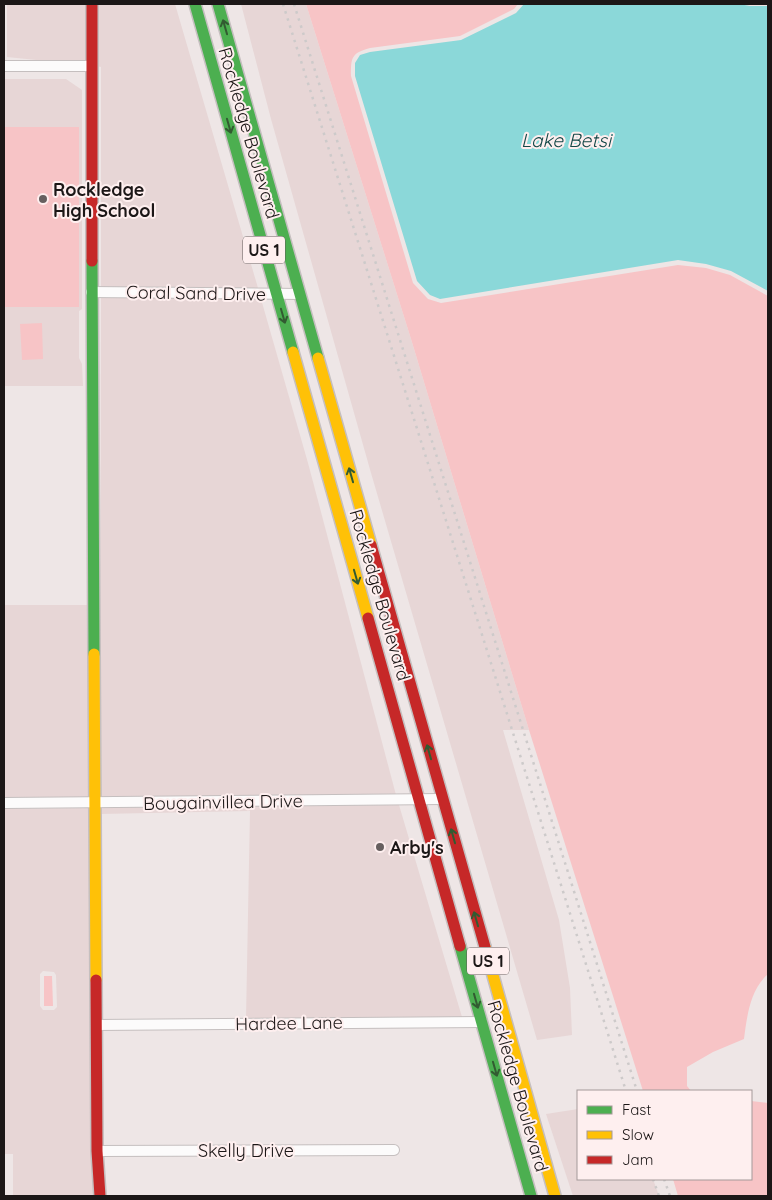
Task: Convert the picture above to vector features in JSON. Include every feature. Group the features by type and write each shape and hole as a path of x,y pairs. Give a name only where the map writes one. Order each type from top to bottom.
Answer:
{"main road":[{"path":"92,4 91,292 97,1151 100,1196"},
{"name":"Rockledge Boulevard","path":"195,4 531,1196"},
{"name":"Rockledge Boulevard","path":"218,4 554,1196"},
{"path":"211,63 227,83 235,89 243,91"},
{"path":"223,104 237,114 257,141"},
{"path":"329,480 347,498 360,506"},
{"path":"346,542 363,554 378,572"},
{"path":"482,1022 495,1029 513,1050"}],"street":[{"path":"4,66 92,66"},
{"name":"Coral Sand Drive","path":"91,292 300,294"},
{"name":"Bougainvillea Drive","path":"4,803 442,799"},
{"name":"Hardee Lane","path":"96,1025 482,1022"},
{"name":"Skelly Drive","path":"97,1151 394,1150"}],"shaded area":[{"path":"7,4 88,4 87,60 46,61 7,57"},
{"path":"97,4 175,4 258,288 101,287 101,67 96,66"},
{"path":"241,4 306,4 411,339 529,730 503,730 559,920 570,988 572,1035 537,1040 371,473 271,119"},
{"path":"306,4 518,4 514,9 460,36 370,48 359,52 353,57 351,76 413,283 428,299 441,303 678,265 706,268 730,275 768,296 768,974 757,988 750,1004 744,1039 713,1052 687,1067 687,1086 690,1090 643,1090 529,730 411,339"},
{"name":"Rockledge High School","path":"4,79 66,79 82,90 82,309 79,311 79,358 82,364 83,386 4,386"},
{"path":"4,127 79,127 79,307 4,307"},
{"path":"101,297 261,299 308,463 396,795 100,798"},
{"path":"42,323 43,359 22,360 20,324"},
{"path":"4,605 89,605 91,798 4,798"},
{"path":"399,805 462,1017 238,1019 246,1018 250,811 100,814 100,808"},
{"path":"91,808 96,1196 13,1196 13,1154 4,1154 4,809","holes":["43,971 54,972 56,975 57,1007 54,1010 43,1010 40,1006 40,974"]},
{"path":"44,976 52,976 53,1006 44,1006"},
{"path":"752,1101 768,1103 768,1196 678,1196 673,1180 752,1180"},
{"path":"577,1109 577,1180 653,1180 659,1196 573,1196 546,1114"}],"water":[{"name":"Lake Betsi","path":"524,4 739,4 768,6 768,291 731,271 706,264 678,260 440,299 430,295 417,281 355,76 355,63 360,55 370,52 461,40 516,13"}],"railway":[{"path":"283,4 626,1090"},
{"path":"294,4 637,1090"},
{"path":"653,1180 659,1196"},
{"path":"664,1180 670,1196"}],"traffic: fast":[{"path":"195,4 293,352"},
{"path":"218,4 318,358"},
{"path":"92,261 94,654"},
{"path":"460,946 531,1196"}],"traffic: slow":[{"path":"293,352 368,618"},
{"path":"318,358 371,545"},
{"path":"94,654 96,980"},
{"path":"485,947 555,1196"}],"traffic: jam":[{"path":"92,4 92,261"},
{"path":"371,545 485,947"},
{"path":"368,618 460,946"},
{"path":"96,980 97,1151 100,1196"}],"place":[{"name":"Rockledge High School","path":"43,199"},
{"name":"Arby's","path":"380,847"}]}
